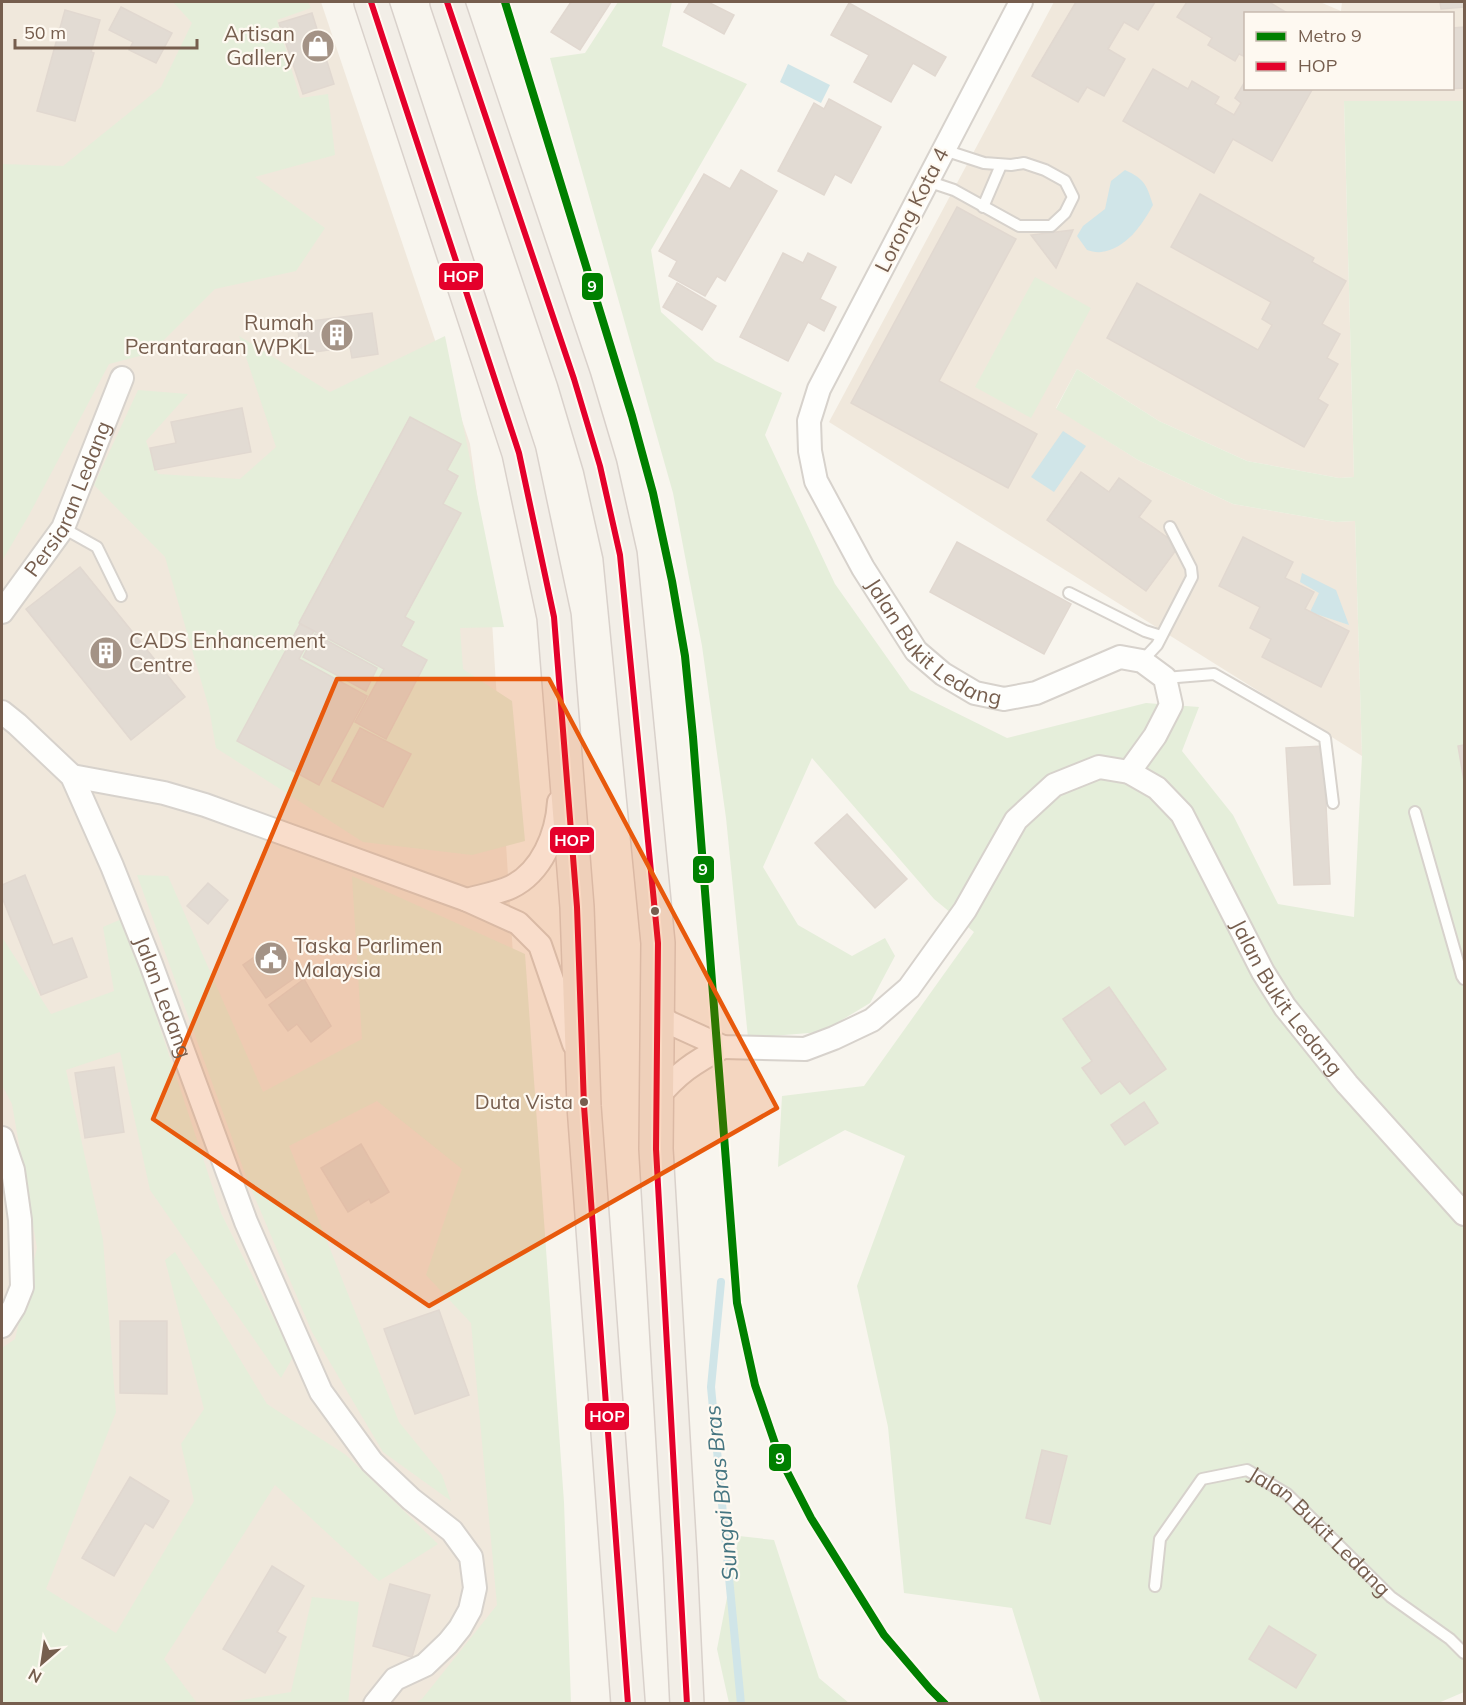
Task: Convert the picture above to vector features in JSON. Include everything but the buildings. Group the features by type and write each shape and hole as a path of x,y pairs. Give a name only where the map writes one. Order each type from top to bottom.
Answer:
{"main road":[{"path":"371,2 519,453 554,617 578,908 584,1099 628,1704"},
{"path":"447,2 574,379 600,466 620,555 658,942 656,1149 687,1704"},
{"path":"684,1630 706,1704"}],"street":[{"name":"Lorong Kota 4","path":"809,421 819,389 1021,2"},
{"name":"Persiaran Ledang","path":"2,612 63,528 122,378"},
{"name":"Jalan Bukit Ledang","path":"809,421 810,452 816,481 863,568 916,651 944,674 975,693 1004,699 1036,693 1120,657 1142,661"},
{"path":"1129,772 1155,736 1171,705 1165,678 1142,661"},
{"name":"Jalan Ledang","path":"2,712 18,724 72,776 112,866 151,964 246,1222 321,1392 372,1462 411,1499 452,1531 471,1557 475,1588 470,1610 460,1628 425,1665 395,1678 375,1704"},
{"path":"467,900 510,887 526,878 541,860 557,823 564,725"},
{"name":"Jalan Bukit Ledang","path":"657,1014 670,1023 723,1047 805,1048 834,1038 872,1020 909,988 964,910 1016,820 1054,785 1099,767 1129,772 1157,788 1182,814 1263,972 1285,1007 1347,1084 1464,1214"},
{"path":"72,776 164,793 206,805 467,900 518,923 540,945 573,1039 584,1099"},
{"name":"Jalan Bukit Ledang","path":"656,1099 691,1064 723,1047"},
{"path":"2,1138 13,1170 20,1220 22,1287 14,1307 2,1326"}],"lane":[{"path":"927,180 954,190 1019,226 1051,226 1065,213 1073,197 1065,180 1045,170 1024,163 1001,165 984,163 944,150"},
{"path":"984,207 1001,165"},
{"path":"1142,661 1157,645 1193,573 1170,527"},
{"path":"63,528 96,547 121,596"},
{"path":"1069,592 1145,631 1161,636"},
{"path":"1165,678 1214,674 1325,738 1333,803"},
{"path":"1415,812 1464,979"},
{"name":"Jalan Bukit Ledang","path":"1155,1586 1160,1539 1202,1479 1247,1470 1287,1494 1391,1597 1464,1653"}],"highlighted area":[{"path":"337,679 549,679 777,1108 429,1306 153,1119"}],"shaded area":[{"path":"2,2 321,2 470,444 490,589 560,1703 2,1704"},
{"path":"1054,2 1320,2 1341,11 1342,2 1464,2 1464,101 1344,102 1354,477 1339,478 1247,461 1159,421 1077,369 1056,408 1138,460 1233,504 1336,522 1355,521 1362,756 829,422"},
{"path":"788,64 830,85 821,103 780,82"},
{"path":"1125,170 1144,184 1153,205 1138,228 1126,241 1110,250 1094,252 1087,250 1077,236 1083,226 1105,209 1111,181"},
{"path":"1063,431 1086,446 1054,492 1031,477"},
{"path":"1302,573 1336,590 1349,625 1310,612 1319,593 1300,582"}],"green space":[{"path":"173,2 308,2 311,8 277,20 300,98 328,94 335,155 255,177 325,228 296,271 215,289 151,353 109,364 2,561 2,164 63,166 161,87 192,23"},
{"path":"618,2 672,2 662,46 747,84 651,250 661,312 715,361 782,393 765,435 835,584 910,690 1007,738 1146,703 1199,707 1182,751 1233,815 1278,904 1354,917 1362,756 1355,521 1336,522 1233,504 1138,460 1056,409 1077,369 1159,421 1247,461 1339,478 1354,477 1344,101 1464,101 1464,1692 1436,1704 1041,1703 1012,1608 904,1593 888,1427 857,1286 905,1156 845,1130 778,1167 782,1096 864,1086 974,932 934,899 812,758 763,867 798,925 852,956 885,938 895,956 870,1003 822,1032 748,1038 726,818 702,646 673,493 550,58 585,53"},
{"path":"1035,277 1091,308 1031,418 975,387"},
{"path":"239,336 330,392 445,336 504,627 460,628 463,669 512,701 525,841 472,855 363,842 216,748 209,708 165,557 94,485 138,390 188,394 146,441 158,474 240,479 276,447"},
{"path":"137,875 168,876 263,1092 362,1039 352,876 525,954 564,1502 571,1703 415,1703 422,1699 497,1605 471,1323 426,1275 462,1169 377,1101 289,1146 399,1422 442,1475 451,1501 383,1452 312,1332 247,1179"},
{"path":"124,918 221,1213 293,1357 281,1378 150,1190 120,1052 66,1070 103,1240 116,1412 46,1589 116,1633 194,1501 181,1444 204,1409 165,1260 175,1252 267,1404 346,1455 438,1544 379,1581 275,1485 164,1659 197,1703 2,1703 2,1348 15,1339 37,1248 12,1104 2,1085 2,937 51,1014 114,991 103,927"},
{"path":"739,1536 774,1540 819,1678 849,1703 729,1703 717,1649"},
{"path":"312,1597 359,1602 348,1703 223,1703 291,1692"}],"waterway":[{"name":"Sungai Bras Bras","path":"721,1282 711,1387 741,1704"}],"metro line":[{"name":"9","path":"505,2 632,416 653,493 672,581 685,656 693,737 737,1303 755,1385 780,1458 811,1518 884,1635 945,1704"}],"transit line":[{"name":"HOP","path":"371,2 519,453 554,617 577,907 584,1106 628,1704"},
{"name":"HOP","path":"447,2 574,379 600,466 620,555 658,943 656,1149 687,1704"}],"place":[{"name":"Artisan Gallery","path":"318,46"},
{"name":"Rumah Perantaraan WPKL","path":"337,335"},
{"name":"CADS Enhancement Centre","path":"106,653"},
{"name":"Taska Parlimen Malaysia","path":"271,958"},
{"name":"Duta Vista","path":"584,1102"}]}
